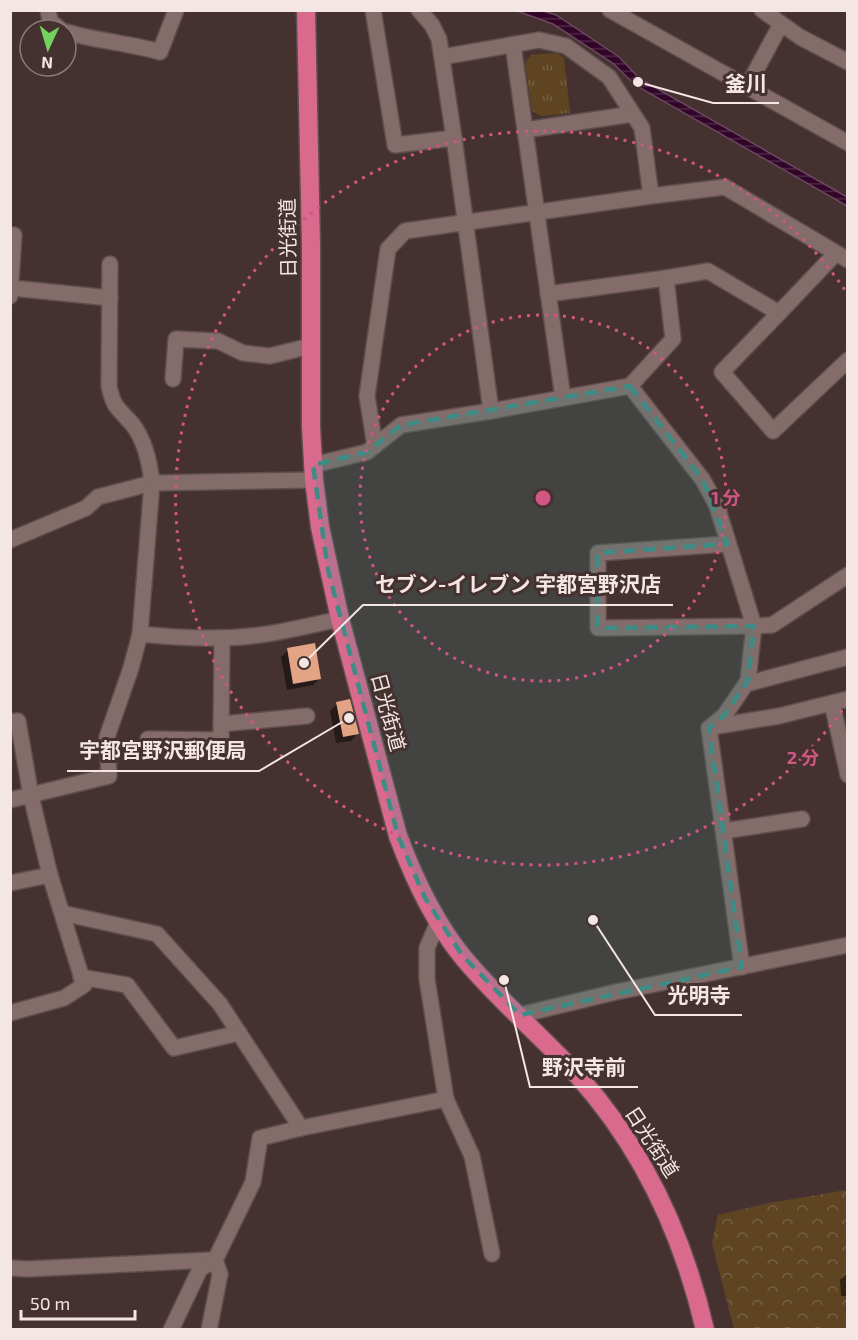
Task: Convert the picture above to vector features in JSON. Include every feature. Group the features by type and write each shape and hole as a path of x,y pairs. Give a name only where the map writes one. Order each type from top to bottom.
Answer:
{"highway":[{"name":"日光街道","path":"306,10 311,245 310,346 314,473 322,538 340,619 399,836 410,869 438,922 462,956 580,1078 632,1148 664,1203 680,1242 705,1329"}],"street":[{"path":"78,35 132,44 160,52 176,10"},
{"path":"373,10 395,146 454,138"},
{"path":"419,10 432,25 439,39 491,411"},
{"path":"610,10 848,143"},
{"path":"762,10 800,37 848,62"},
{"path":"747,87 781,24"},
{"path":"442,57 539,40 566,46 609,77 642,128 651,196"},
{"path":"513,45 563,398"},
{"path":"525,130 633,114"},
{"path":"375,446 367,396 388,249 405,231 725,187 842,256 779,313 722,372 773,431 848,360"},
{"path":"10,235 14,235 11,292 110,298"},
{"path":"10,800 109,776 107,737 131,668 140,634 152,483 150,466 133,426 112,402 109,386 110,264"},
{"path":"549,294 708,271 779,313"},
{"path":"10,540 86,508 98,496 152,483 314,473 367,452 401,425 630,386 673,339 666,278"},
{"path":"173,379 176,339 218,341 243,353 270,356 310,346"},
{"path":"630,386 703,480 717,506 754,626 748,681 724,716 709,728"},
{"path":"728,544 598,554 598,628 772,625 848,575"},
{"path":"140,634 186,639 254,636 340,619"},
{"path":"148,739 221,740 222,638"},
{"path":"746,684 848,657"},
{"path":"709,728 778,716 848,699"},
{"path":"832,703 848,775"},
{"path":"221,724 307,716"},
{"path":"10,722 18,721 31,796 50,875 84,985 64,998 10,1013"},
{"path":"709,728 742,967"},
{"path":"724,831 802,819"},
{"path":"10,883 50,875"},
{"path":"62,913 157,934 220,1004 301,1128"},
{"path":"438,922 427,948 427,979 446,1099 472,1156 492,1254"},
{"path":"520,1015 848,945"},
{"path":"81,977 127,985 174,1048 239,1033"},
{"path":"171,1329 200,1269 215,1260 253,1182 260,1138 446,1099"},
{"path":"10,1268 215,1260"},
{"path":"209,1329 220,1275 215,1260"}],"highlighted area":[{"path":"630,386 703,480 728,544 598,553 598,628 754,626 748,681 724,716 709,728 742,967 520,1015 462,955 425,898 398,836 328,570 313,465 367,452 401,425"}],"green space":[{"path":"557,53 564,58 570,113 541,116 532,111 525,63 531,55"},
{"path":"847,1190 847,1329 734,1329 712,1243 718,1215 769,1203"}],"shaded area":[{"path":"517,11 543,11 556,15 619,57 640,79 847,197 847,206 635,85 614,64 553,24"}],"building":[{"path":"315,643 321,679 293,684 287,648"},
{"path":"350,699 359,734 343,737 336,702"}],"place":[{"name":"釜川","path":"638,82"},
{"name":"セブン-イレブン 宇都宮野沢店","path":"304,663"},
{"name":"宇都宮野沢郵便局","path":"349,718"},
{"name":"光明寺","path":"593,920"},
{"name":"野沢寺前","path":"504,980"}]}
